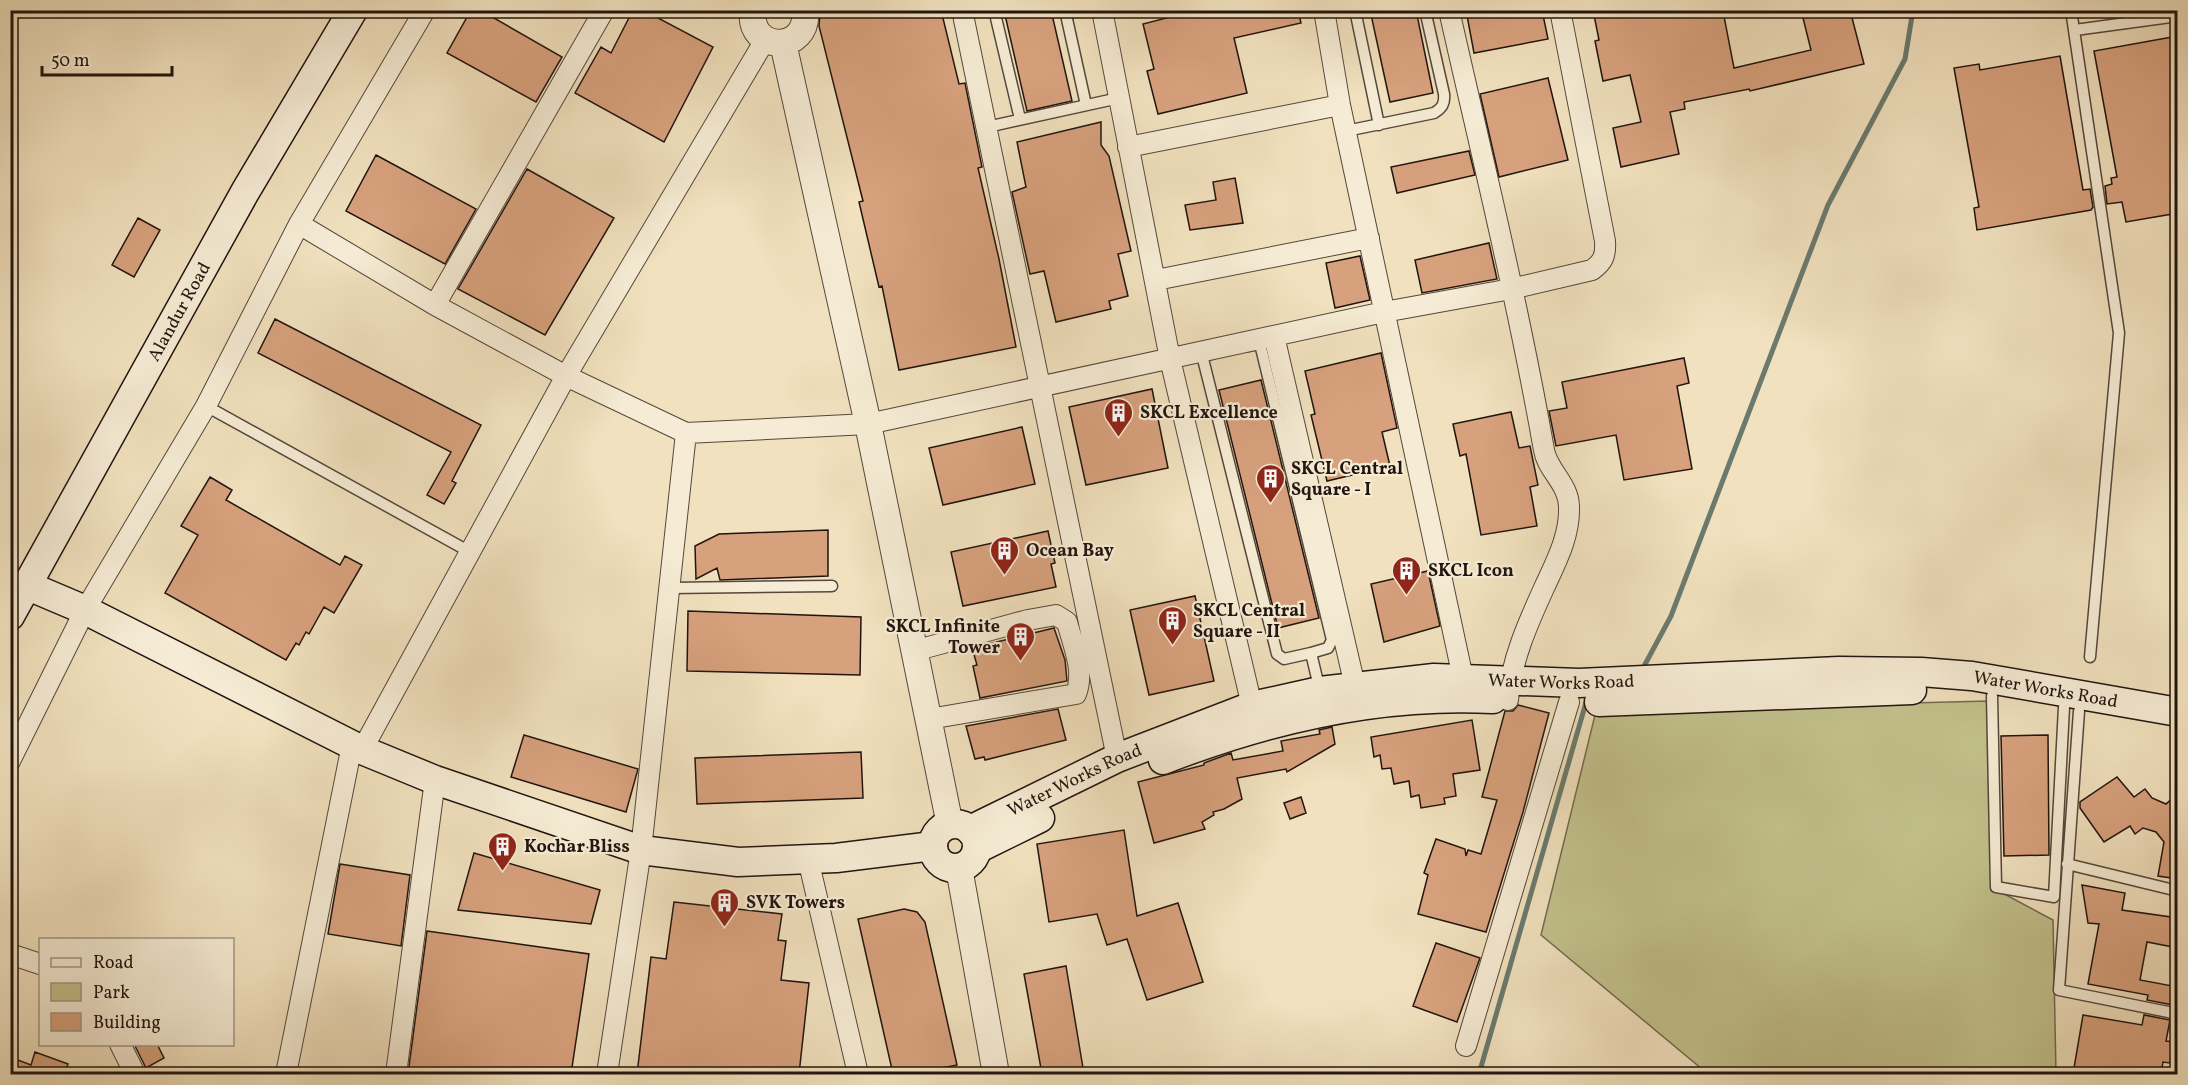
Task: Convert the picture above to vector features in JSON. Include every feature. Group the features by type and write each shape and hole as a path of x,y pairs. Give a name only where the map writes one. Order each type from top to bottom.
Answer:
{"main road":[{"name":"Alandur Road","path":"10,616 22,584 245,192 353,10"},
{"path":"22,584 85,610 357,747 435,780 641,850 738,862 807,859 958,844"},
{"name":"Water Works Road","path":"1586,694 1839,671 1922,672 1993,679 2178,712"},
{"name":"Water Works Road","path":"958,844 1126,774 1214,729 1252,706 1320,691 1434,678 1463,678 1509,690"},
{"name":"Water Works Road","path":"958,844 1117,758 1214,729 1348,707 1461,697 1509,690 1586,694 1931,689 2072,709 2178,730"}],"street":[{"path":"10,761 85,610 206,406 299,224 425,10"},
{"path":"435,305 604,10"},
{"path":"753,10 754,26 774,41 868,424 929,720 958,844 996,1074"},
{"path":"286,1074 357,747 470,552 566,376 774,41 799,34 804,26 805,10"},
{"path":"963,10 1117,758"},
{"path":"1102,10 1170,359 1252,706"},
{"path":"1324,10 1340,105 1463,678"},
{"path":"299,224 435,305 566,376 687,433 868,424 1384,312 1511,289 1592,270 1602,262 1606,252 1560,10"},
{"path":"1450,12 1530,372 1545,457 1561,479 1569,505 1565,541 1526,628 1509,690"},
{"path":"1128,147 1340,105"},
{"path":"1156,280 1369,238"},
{"path":"1274,336 1355,686"},
{"path":"607,1074 641,850 687,433"},
{"path":"915,651 1029,620 1056,615 1067,622 1080,671 1080,684 1076,694 929,720"},
{"path":"1466,1046 1586,694"},
{"path":"396,1074 435,780"},
{"path":"807,859 858,1074"},
{"path":"10,954 39,964"},
{"path":"121,1046 135,1074"}],"lane":[{"path":"998,10 996,18 1020,119"},
{"path":"1065,10 1086,105"},
{"path":"1355,10 1379,125"},
{"path":"2071,10 2119,333 2090,657"},
{"path":"1346,131 1434,113 1444,102 1426,14 1450,12"},
{"path":"2075,30 2178,16"},
{"path":"987,127 1119,98"},
{"path":"1257,344 1261,348 1332,640 1328,648 1311,653 1284,659 1277,654 1203,359 1206,355 1257,344"},
{"path":"206,406 470,552"},
{"path":"670,588 832,586"},
{"path":"1311,653 1320,691"},
{"path":"1992,696 1996,886 2054,897 2072,709"},
{"path":"2072,709 2067,864 2059,990 2178,1014"},
{"path":"2067,864 2178,891"}],"green space":[{"path":"1989,701 1995,889 2053,920 2056,1074 1708,1074 1541,935 1596,711"}],"building":[{"path":"471,10 480,10 562,57 536,102 447,53"},
{"path":"633,10 643,10 713,47 664,142 575,93 601,47 611,53"},
{"path":"835,10 941,10 959,84 965,83 982,167 978,168 1016,347 899,370 882,286 879,287 859,202 863,201 819,26 820,14"},
{"path":"1014,10 1051,10 1072,101 1027,111 1005,15"},
{"path":"1197,10 1298,10 1301,23 1234,38 1247,93 1158,114 1147,71 1154,69 1143,24"},
{"path":"1370,10 1416,10 1433,93 1390,102"},
{"path":"1466,10 1542,10 1548,39 1474,53"},
{"path":"1593,10 1666,10 1666,15 1686,10 1707,10 1707,14 1723,11 1734,68 1811,50 1801,10 1850,10 1864,64 1750,91 1749,89 1684,102 1685,109 1670,112 1679,154 1621,167 1613,128 1641,122 1630,75 1603,81 1595,41 1599,40"},
{"path":"2178,36 2178,213 2126,222 2122,202 2107,204 2105,186 2112,184 2111,178 2117,177 2094,51"},
{"path":"2060,56 2083,190 2090,189 2093,207 2091,210 1977,230 1974,208 1979,207 1954,68 1979,64 1980,70"},
{"path":"1548,78 1568,160 1499,177 1480,94"},
{"path":"1101,122 1101,145 1109,156 1131,251 1118,254 1128,296 1109,301 1111,309 1056,322 1044,271 1030,274 1012,192 1026,187 1017,142"},
{"path":"1469,151 1475,175 1397,193 1391,167"},
{"path":"376,155 476,209 445,264 346,211"},
{"path":"527,169 614,218 545,335 458,289"},
{"path":"1235,178 1243,223 1190,230 1185,205 1216,200 1213,182"},
{"path":"138,218 160,230 134,277 112,265"},
{"path":"1489,243 1497,279 1422,293 1415,260"},
{"path":"1360,256 1370,300 1335,308 1326,263"},
{"path":"275,319 481,425 452,481 456,483 444,504 427,495 451,452 258,353"},
{"path":"1381,353 1397,428 1382,432 1390,466 1327,481 1311,415 1315,414 1305,371"},
{"path":"1684,358 1689,383 1677,386 1692,469 1624,480 1616,435 1556,446 1549,411 1567,408 1562,382"},
{"name":"SKCL Central Square - I","path":"1261,380 1319,618 1278,628 1219,390"},
{"name":"SKCL Excellence","path":"1152,389 1168,468 1086,485 1069,407"},
{"path":"1511,412 1519,448 1530,446 1538,485 1530,487 1537,526 1481,535 1466,454 1460,456 1453,424"},
{"path":"1022,427 1035,484 943,505 929,448"},
{"path":"210,477 232,490 226,500 340,565 345,556 362,565 334,613 324,607 309,634 306,632 299,645 296,643 286,660 165,593 198,535 181,526"},
{"path":"828,530 828,576 720,580 717,568 696,579 695,546 719,534"},
{"name":"Ocean Bay","path":"1048,531 1055,563 1051,564 1056,587 963,606 951,552"},
{"name":"SKCL Icon","path":"1428,571 1440,626 1384,642 1371,584"},
{"name":"SKCL Central Square - II","path":"1195,596 1214,681 1149,695 1130,610"},
{"path":"688,611 861,617 860,675 687,671"},
{"name":"SKCL Infinite Tower","path":"1054,628 1065,660 1067,681 980,698 973,666 977,665 972,648"},
{"path":"1518,705 1549,713 1523,812 1486,932 1418,914 1428,875 1424,873 1436,839 1465,849 1466,856 1468,850 1481,854 1497,800 1482,797 1505,711 1513,711"},
{"path":"1058,709 1066,740 985,760 984,757 975,759 966,726"},
{"path":"1472,720 1480,770 1453,774 1456,796 1444,798 1445,804 1421,808 1419,795 1411,797 1409,781 1394,784 1391,768 1382,769 1380,755 1374,757 1371,737"},
{"path":"1332,727 1335,744 1287,772 1286,769 1237,778 1242,799 1213,812 1214,815 1202,822 1205,829 1154,843 1138,782 1204,765 1204,763 1231,753 1233,760 1283,751 1281,741 1320,734 1319,730"},
{"path":"524,735 638,769 626,812 511,777"},
{"path":"2048,735 2049,855 2004,856 2001,736"},
{"path":"861,752 863,798 697,804 695,758"},
{"path":"2117,777 2134,797 2145,789 2152,798 2166,804 2178,793 2178,879 2158,876 2164,842 2156,832 2143,828 2135,834 2130,826 2104,842 2080,808 2080,802"},
{"path":"1301,797 1306,813 1290,819 1284,803"},
{"path":"1124,830 1137,916 1178,903 1203,982 1147,1000 1127,939 1107,945 1097,914 1049,922 1037,844"},
{"name":"Kochar Bliss","path":"474,853 600,890 591,924 458,910"},
{"path":"340,864 410,875 401,946 328,934"},
{"path":"2082,885 2125,893 2122,910 2178,918 2178,948 2147,942 2140,980 2178,987 2178,1006 2147,1000 2148,995 2088,984 2099,924 2088,923"},
{"path":"674,902 782,914 778,940 786,941 781,980 809,983 799,1074 637,1074 651,957 666,959"},
{"path":"904,909 917,912 925,922 957,1065 913,1074 893,1074 858,919"},
{"path":"427,931 589,954 571,1074 408,1074"},
{"path":"1436,943 1480,958 1457,1022 1413,1006"},
{"path":"1066,966 1084,1074 1042,1074 1024,974"},
{"path":"2083,1015 2142,1025 2144,1015 2170,1020 2166,1041 2174,1042 2170,1063 2163,1062 2161,1074 2073,1074"},
{"path":"135,1046 158,1046 164,1058 146,1068"},
{"path":"35,1052 68,1064 64,1074 10,1074 10,1057 31,1065"}],"waterway":[{"path":"1642,670 1671,616 1828,205 1905,59 1913,10"},
{"path":"1479,1074 1587,699"}],"place":[{"name":"SKCL Excellence","path":"1119,438"},
{"name":"SKCL Central Square - I","path":"1270,504"},
{"name":"Ocean Bay","path":"1005,576"},
{"name":"SKCL Icon","path":"1407,596"},
{"name":"SKCL Central Square - II","path":"1172,646"},
{"name":"SKCL Infinite Tower","path":"1021,662"},
{"name":"Kochar Bliss","path":"503,872"},
{"name":"SVK Towers","path":"725,928"}]}
